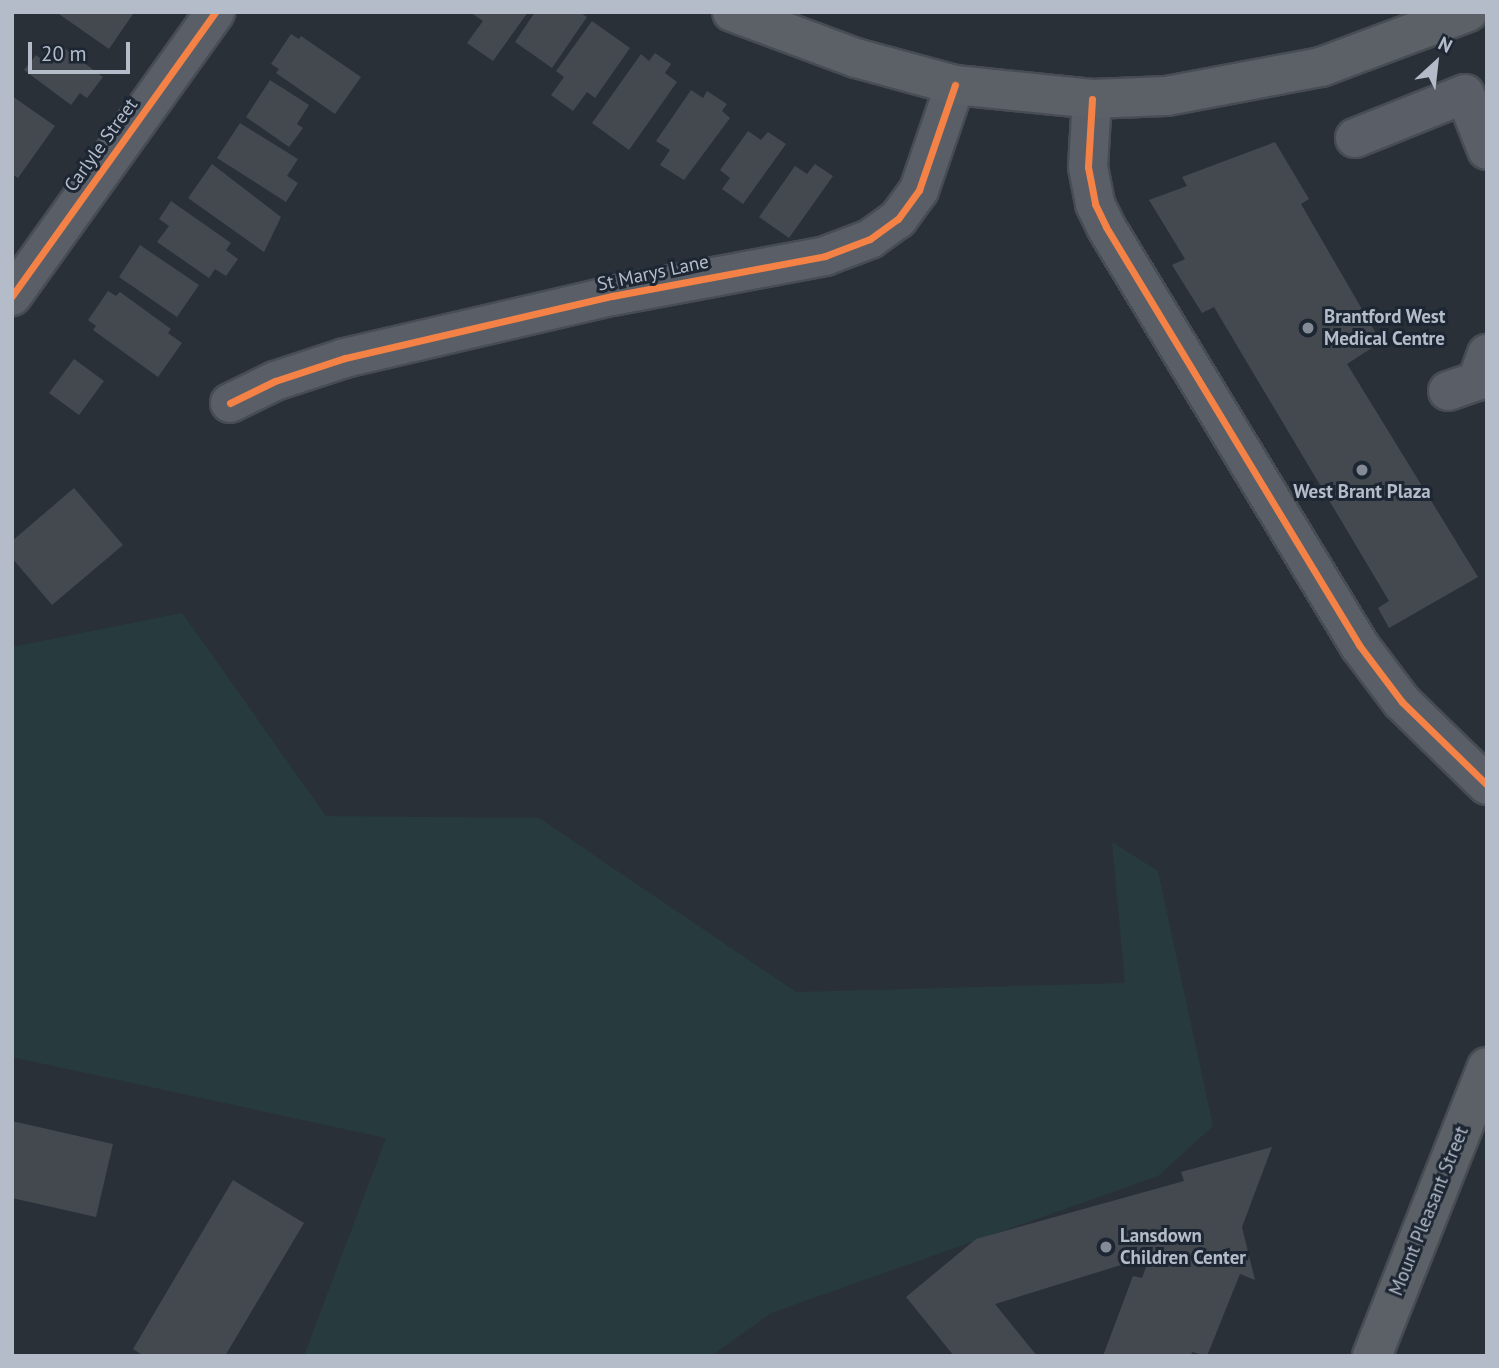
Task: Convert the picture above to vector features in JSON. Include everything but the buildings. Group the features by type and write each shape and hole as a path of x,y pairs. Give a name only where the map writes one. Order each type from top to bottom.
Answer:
{"main road":[{"path":"732,12 856,58 955,85 1092,99 1180,94 1321,67 1468,12"},
{"name":"Mount Pleasant Street","path":"1372,1356 1487,1067"}],"street":[{"name":"Carlyle Street","path":"12,296 215,12"},
{"name":"St Marys Lane","path":"230,403 275,381 345,358 439,340 612,296 825,256 870,239 898,219 919,190 955,85"},
{"path":"1355,138 1465,94 1487,150"},
{"path":"1092,99 1088,167 1095,204 1106,227 1359,645 1402,702 1487,785"},
{"path":"1448,391 1477,381 1487,354"}],"green space":[{"path":"182,613 326,816 539,818 796,992 1125,983 1112,842 1158,871 1213,1126 1158,1176 771,1313 711,1356 304,1356 386,1138 12,1057 12,647"}],"cycle path":[{"path":"12,296 215,12"},
{"path":"230,403 275,381 345,358 612,296 825,256 870,239 898,219 919,190 955,85"},
{"path":"1092,99 1088,167 1095,204 1106,227 1359,645 1402,702 1487,785"}],"place":[{"name":"Brantford West Medical Centre","path":"1308,328"},
{"name":"West Brant Plaza","path":"1362,470"},
{"name":"Lansdown Children Center","path":"1106,1247"}]}
